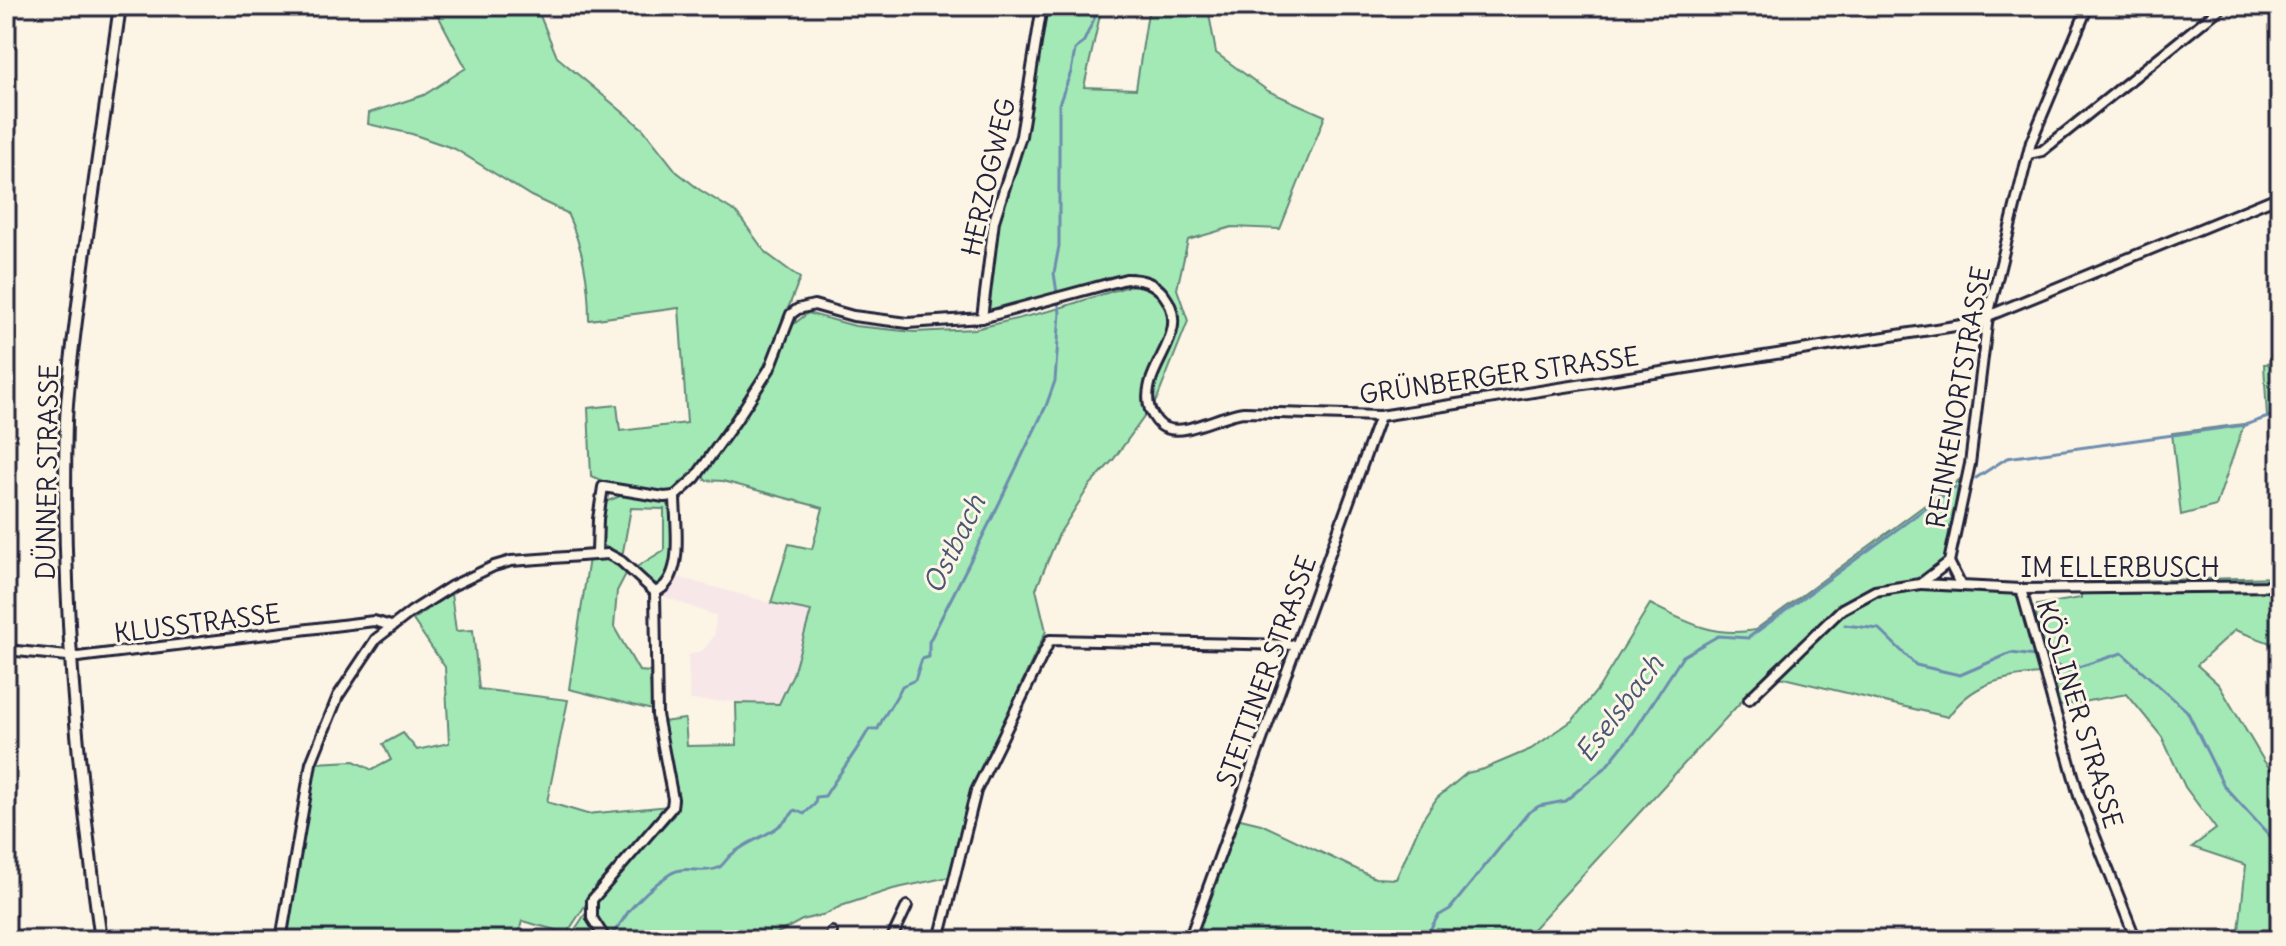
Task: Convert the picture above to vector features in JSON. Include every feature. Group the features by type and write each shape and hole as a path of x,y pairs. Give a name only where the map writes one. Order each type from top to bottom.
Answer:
{"street":[{"name":"DÜNNER STRASSE","path":"101,940 84,816 69,657 66,419 84,255 120,6"},
{"name":"HERZOGWEG","path":"982,318 994,221 1021,136 1042,6"},
{"name":"REINKENORTSTRASSE","path":"1749,699 1842,609 1875,591 1920,584 1949,562 1970,464 1987,318 2028,154 2088,6"},
{"path":"2028,154 2042,151 2223,6"},
{"name":"GRÜNBERGER STRASSE","path":"982,318 1126,279 1141,279 1157,287 1166,297 1175,324 1170,344 1148,383 1147,400 1153,416 1163,428 1187,428 1244,412 1380,416 1987,318 2280,196"},
{"path":"597,553 603,487 675,496 695,478 770,368 791,314 798,309 814,305 853,316 908,323 982,318"},
{"name":"STETTINER STRASSE","path":"1189,940 1380,416"},
{"path":"655,592 667,585 677,558 675,496"},
{"path":"281,940 311,763 338,696 376,639 452,586 494,566 511,561 597,553 608,554 621,561 655,592 657,715 673,799 672,807 592,900 591,913 604,936"},
{"path":"1949,562 1960,584"},
{"name":"IM ELLERBUSCH","path":"1920,584 2021,589 2280,586"},
{"name":"KÖSLINER STRASSE","path":"2021,589 2079,796 2136,940"},
{"name":"KLUSSTRASSE","path":"6,650 69,657 374,621 391,626"},
{"path":"939,940 976,791 1050,640 1296,645"},
{"path":"891,940 907,906"}],"shaded area":[{"path":"674,576 812,611 793,674 779,704 690,700 688,655 703,650 714,636 716,616 663,596"}],"green space":[{"path":"433,6 536,6 557,57 643,129 677,172 737,213 766,253 800,278 764,369 684,485 663,494 591,476 588,408 617,405 620,431 687,423 679,308 589,320 584,265 567,213 531,196 455,149 412,134 368,124 369,113 424,95 466,68"},
{"path":"1039,6 1102,6 1084,87 1136,89 1149,6 1214,6 1209,14 1216,53 1268,91 1325,116 1280,229 1232,227 1188,240 1177,289 1188,321 1157,399 1113,460 1090,485 1059,534 1036,589 1046,631 972,790 949,877 893,889 841,906 826,914 802,920 765,940 569,940 604,890 674,815 677,803 662,722 685,719 687,746 737,745 736,703 779,704 793,674 811,611 771,603 789,544 812,549 823,508 723,481 705,480 702,473 763,388 790,327 808,313 855,326 914,332 975,329 1053,310 1132,285 1132,273 990,312 978,306 991,211 1018,135"},
{"path":"2280,363 2280,413 2267,417 2264,364"},
{"path":"2244,424 2216,506 2181,515 2172,433"},
{"path":"1959,480 1946,559 1918,580 1874,589 1840,605 1769,671 1523,940 1196,940 1219,877 1213,874 1232,817 1261,824 1375,878 1396,879 1422,820 1437,798 1467,773 1531,749 1573,720 1598,689 1650,604 1701,627 1727,632 1755,630"},
{"path":"623,495 665,502 672,509 674,553 663,581 656,584 635,568 664,550 664,509 631,508 622,557 603,545 601,540 605,502"},
{"path":"589,558 610,560 627,572 617,591 614,627 639,671 650,672 652,710 569,689"},
{"path":"2280,577 2280,653 2268,642 2235,630 2197,665 2219,685 2280,782 2280,938 2275,940 2238,940 2246,865 2192,847 2216,829 2185,787 2162,737 2127,694 2048,708 2040,674 2026,675 1988,684 1967,697 1948,717 1775,676 1843,612 1883,593 1928,587 2019,592 2035,646 2037,605 2081,598 2081,582"},
{"path":"451,593 456,631 473,630 479,689 568,700 547,802 587,814 670,806 590,898 567,933 522,921 517,940 285,938 315,763 354,761 372,770 391,760 383,744 403,733 417,750 449,743 445,667 413,620"}],"waterway":[{"name":"Ostbach","path":"606,939 638,900 670,874 682,870 718,868 739,849 779,826 795,810 804,814 815,804 816,797 825,796 869,729 878,729 902,686 915,680 922,659 929,657 929,642 994,514 1055,381 1060,313 1054,273 1059,246 1059,104 1071,72 1075,50 1084,41 1100,6"},
{"name":"Eselsbach","path":"1976,478 2007,458 2245,425 2280,413"},
{"name":"Eselsbach","path":"1424,940 1438,916 1450,909 1528,813 1539,806 1565,801 1605,768 1633,733 1683,656 1718,636 1748,638 1955,487"},
{"name":"Eselsbach","path":"1845,625 1879,629 1916,665 1960,675 2011,653 2035,656 2066,671 2122,653 2187,711 2224,786 2280,847"}]}
